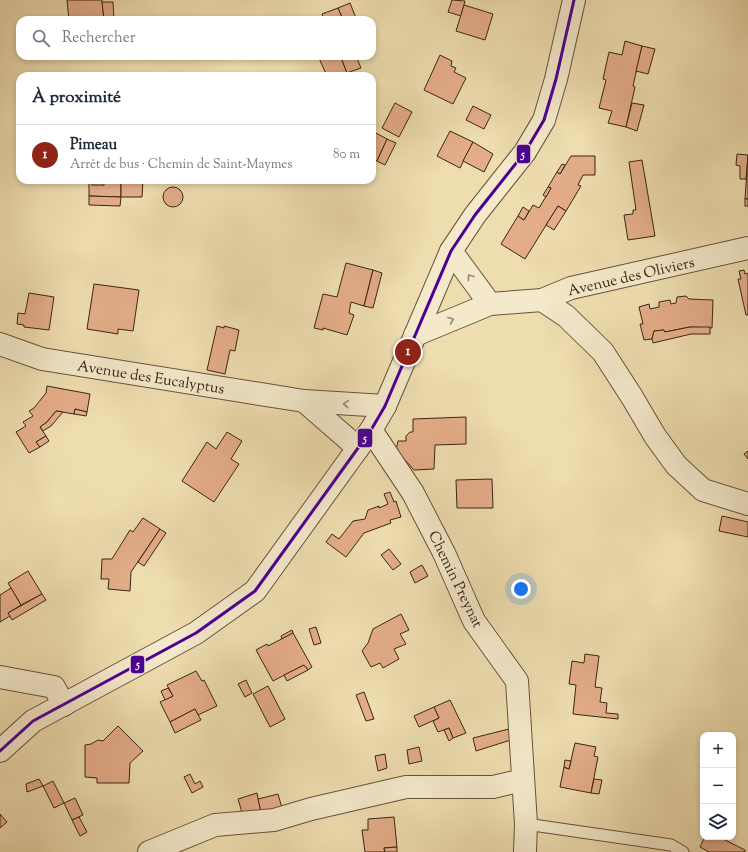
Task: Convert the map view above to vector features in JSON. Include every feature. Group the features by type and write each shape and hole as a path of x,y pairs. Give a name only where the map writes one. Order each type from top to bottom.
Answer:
{"street":[{"path":"0,737 64,705 196,634 254,591 371,430 385,406 450,251 475,215 525,152 544,120 556,79 574,0"},
{"name":"Avenue des Oliviers","path":"415,335 490,304 542,300 571,288 748,248"},
{"path":"450,251 490,304"},
{"path":"542,300 566,316 602,352 632,397 655,436 676,465 703,490 748,504"},
{"name":"Avenue des Eucalyptus","path":"0,344 42,359 304,401 385,406"},
{"path":"304,401 358,448"},
{"name":"Chemin Preynat","path":"371,430 413,493 444,553 474,621 517,681 526,824 525,852"},
{"path":"0,677 54,687 64,705"},
{"path":"0,751 33,721"},
{"path":"149,852 215,825 274,820 311,809 406,787 493,788 523,780"}],"lane":[{"path":"526,824 671,845 684,852"}],"building":[{"path":"67,0 102,0 104,16 69,16"},
{"path":"452,0 465,1 461,16 448,12"},
{"path":"102,2 113,2 114,16 104,16"},
{"path":"350,3 355,16 341,16 338,8"},
{"path":"464,5 493,14 485,40 456,31"},
{"path":"338,8 341,16 323,16 322,14"},
{"path":"625,41 642,46 626,127 608,123 612,111 599,108 606,80 603,79 609,52 622,55"},
{"path":"642,46 655,49 648,74 636,71"},
{"path":"440,55 452,61 451,66 456,68 454,72 466,78 453,104 424,90"},
{"path":"320,60 342,60 347,72 325,72"},
{"path":"342,60 358,60 361,68 347,72"},
{"path":"395,103 412,112 399,137 382,128"},
{"path":"632,103 644,105 637,131 626,127"},
{"path":"473,106 491,115 484,129 466,120"},
{"path":"450,131 473,142 460,168 437,156"},
{"path":"376,133 387,139 376,161"},
{"path":"387,139 396,143 385,165 377,161"},
{"path":"473,142 493,154 484,172 463,161"},
{"path":"737,154 748,155 746,179 740,179 740,166 736,165"},
{"path":"748,155 748,199 745,199"},
{"path":"571,156 595,156 595,175 583,175 578,185 581,186 566,211 558,206 525,259 501,244 518,216 524,220 533,205 539,208 551,188 548,187 557,172 560,174"},
{"path":"642,160 655,236 628,240 624,215 633,214 633,210 636,210 629,162"},
{"path":"562,164 565,165 560,174 557,172"},
{"path":"89,184 121,184 121,197 89,196"},
{"path":"121,184 143,184 142,197 121,197"},
{"path":"173,187 180,190 183,197 180,204 173,207 166,204 163,197 166,190"},
{"path":"548,187 551,188 546,197 543,195"},
{"path":"89,196 121,197 120,206 89,205"},
{"path":"745,199 748,199 748,206 745,206"},
{"path":"558,206 566,211 554,230 546,225"},
{"path":"523,207 529,211 524,220 518,216"},
{"path":"346,263 373,270 364,306 351,302 349,313 354,315 347,335 323,328 323,330 314,328 323,294 337,297"},
{"path":"373,270 382,273 373,308 364,306"},
{"path":"744,270 745,274 748,273 748,315 746,315 738,279 741,279 739,271"},
{"path":"94,284 139,290 133,331 118,329 118,334 87,329"},
{"path":"29,293 54,297 49,330 24,327 24,325 17,324 18,313 25,314"},
{"path":"686,296 689,299 713,300 712,328 690,327 665,332 664,330 654,331 652,339 644,340 640,324 643,324 639,307 649,304 650,309 659,307 659,302 670,300 671,304 676,303 677,297"},
{"path":"217,326 224,328 224,326 239,330 235,351 230,350 225,374 207,370"},
{"path":"690,327 710,327 710,334 691,334 653,343 652,339 654,331 664,330 665,332"},
{"path":"47,386 90,394 87,412 75,409 74,414 56,411 47,422 40,427 46,436 36,442 40,447 29,453 16,432 26,426 23,422 33,416 29,411 34,408 46,393"},
{"path":"75,409 87,412 86,416 74,414"},
{"path":"56,411 63,412 51,426 43,431 40,427 47,422"},
{"path":"466,417 466,444 435,445 434,469 414,470 396,450 398,441 406,441 406,436 410,432 413,432 413,419"},
{"path":"227,432 242,441 231,459 239,464 214,502 182,481 207,442 216,449"},
{"path":"46,436 49,441 40,447 36,442"},
{"path":"748,451 748,459 744,454"},
{"path":"492,479 493,508 457,508 456,480"},
{"path":"390,492 394,502 396,501 401,517 390,520 391,523 364,533 346,557 326,542 332,534 339,539 353,521 365,519 368,510 379,506 379,508 388,504 384,494"},
{"path":"722,516 748,522 748,537 719,531"},
{"path":"143,518 160,529 131,572 130,591 108,589 109,579 101,579 102,559 112,559 130,530 133,532"},
{"path":"160,529 166,533 144,566 138,562"},
{"path":"389,549 401,564 393,570 381,555"},
{"path":"422,565 428,576 415,583 410,572"},
{"path":"28,571 42,594 21,605 8,583"},
{"path":"11,588 21,605 8,613 10,616 0,622 0,595"},
{"path":"42,594 46,600 12,620 8,613"},
{"path":"401,614 409,630 400,634 406,644 394,649 399,659 383,668 380,663 371,667 362,651 368,643 373,629"},
{"path":"316,627 321,643 314,645 309,629"},
{"path":"292,630 293,633 282,639 281,636"},
{"path":"293,633 312,667 308,670 304,665 273,681 256,650 267,644 268,646"},
{"path":"585,654 599,656 595,687 602,688 600,702 607,703 606,713 618,714 618,719 573,714 576,685 569,684 572,661 584,663"},
{"path":"304,665 308,670 287,681 284,675"},
{"path":"196,671 202,681 204,680 217,706 198,715 195,709 170,722 160,702 173,696 167,685"},
{"path":"246,680 252,693 245,697 238,684"},
{"path":"268,686 285,719 270,727 253,694"},
{"path":"168,688 173,696 165,700 161,691"},
{"path":"364,692 374,719 366,721 356,695"},
{"path":"450,700 466,733 453,738 449,728 438,732 433,721 439,718 434,707"},
{"path":"434,707 439,718 419,727 414,716"},
{"path":"195,709 201,720 175,733 170,722"},
{"path":"118,726 143,751 130,763 129,783 97,783 97,778 85,777 85,745 91,744 98,740 103,741"},
{"path":"517,727 517,738 476,751 473,738"},
{"path":"449,728 453,738 449,741 444,730"},
{"path":"575,743 596,747 594,756 598,757 591,793 560,787 564,767 569,769"},
{"path":"419,747 422,761 409,764 407,750"},
{"path":"385,754 387,768 378,771 375,756"},
{"path":"565,760 571,761 569,769 564,767"},
{"path":"190,774 195,784 200,781 203,787 192,793 184,777"},
{"path":"39,779 43,786 27,792 26,784"},
{"path":"594,779 602,780 599,794 591,793"},
{"path":"53,781 64,803 54,808 43,786"},
{"path":"257,793 261,812 243,816 238,799"},
{"path":"278,794 282,808 261,812 258,799"},
{"path":"75,798 83,815 72,820 64,803"},
{"path":"0,814 7,822 0,828"},
{"path":"79,817 87,832 80,836 72,820"},
{"path":"394,817 397,847 384,848 385,852 365,852 362,830 368,830 368,819"},
{"path":"704,840 725,840 745,850 745,852 709,852 700,847"},
{"path":"397,847 397,852 385,852 384,848"}],"transit line":[{"name":"5","path":"0,751 33,721 196,633 255,591 371,430 385,406 451,251 475,215 525,152 544,120 556,79 574,0"}],"place":[{"name":"Pimeau","path":"408,352"}]}
